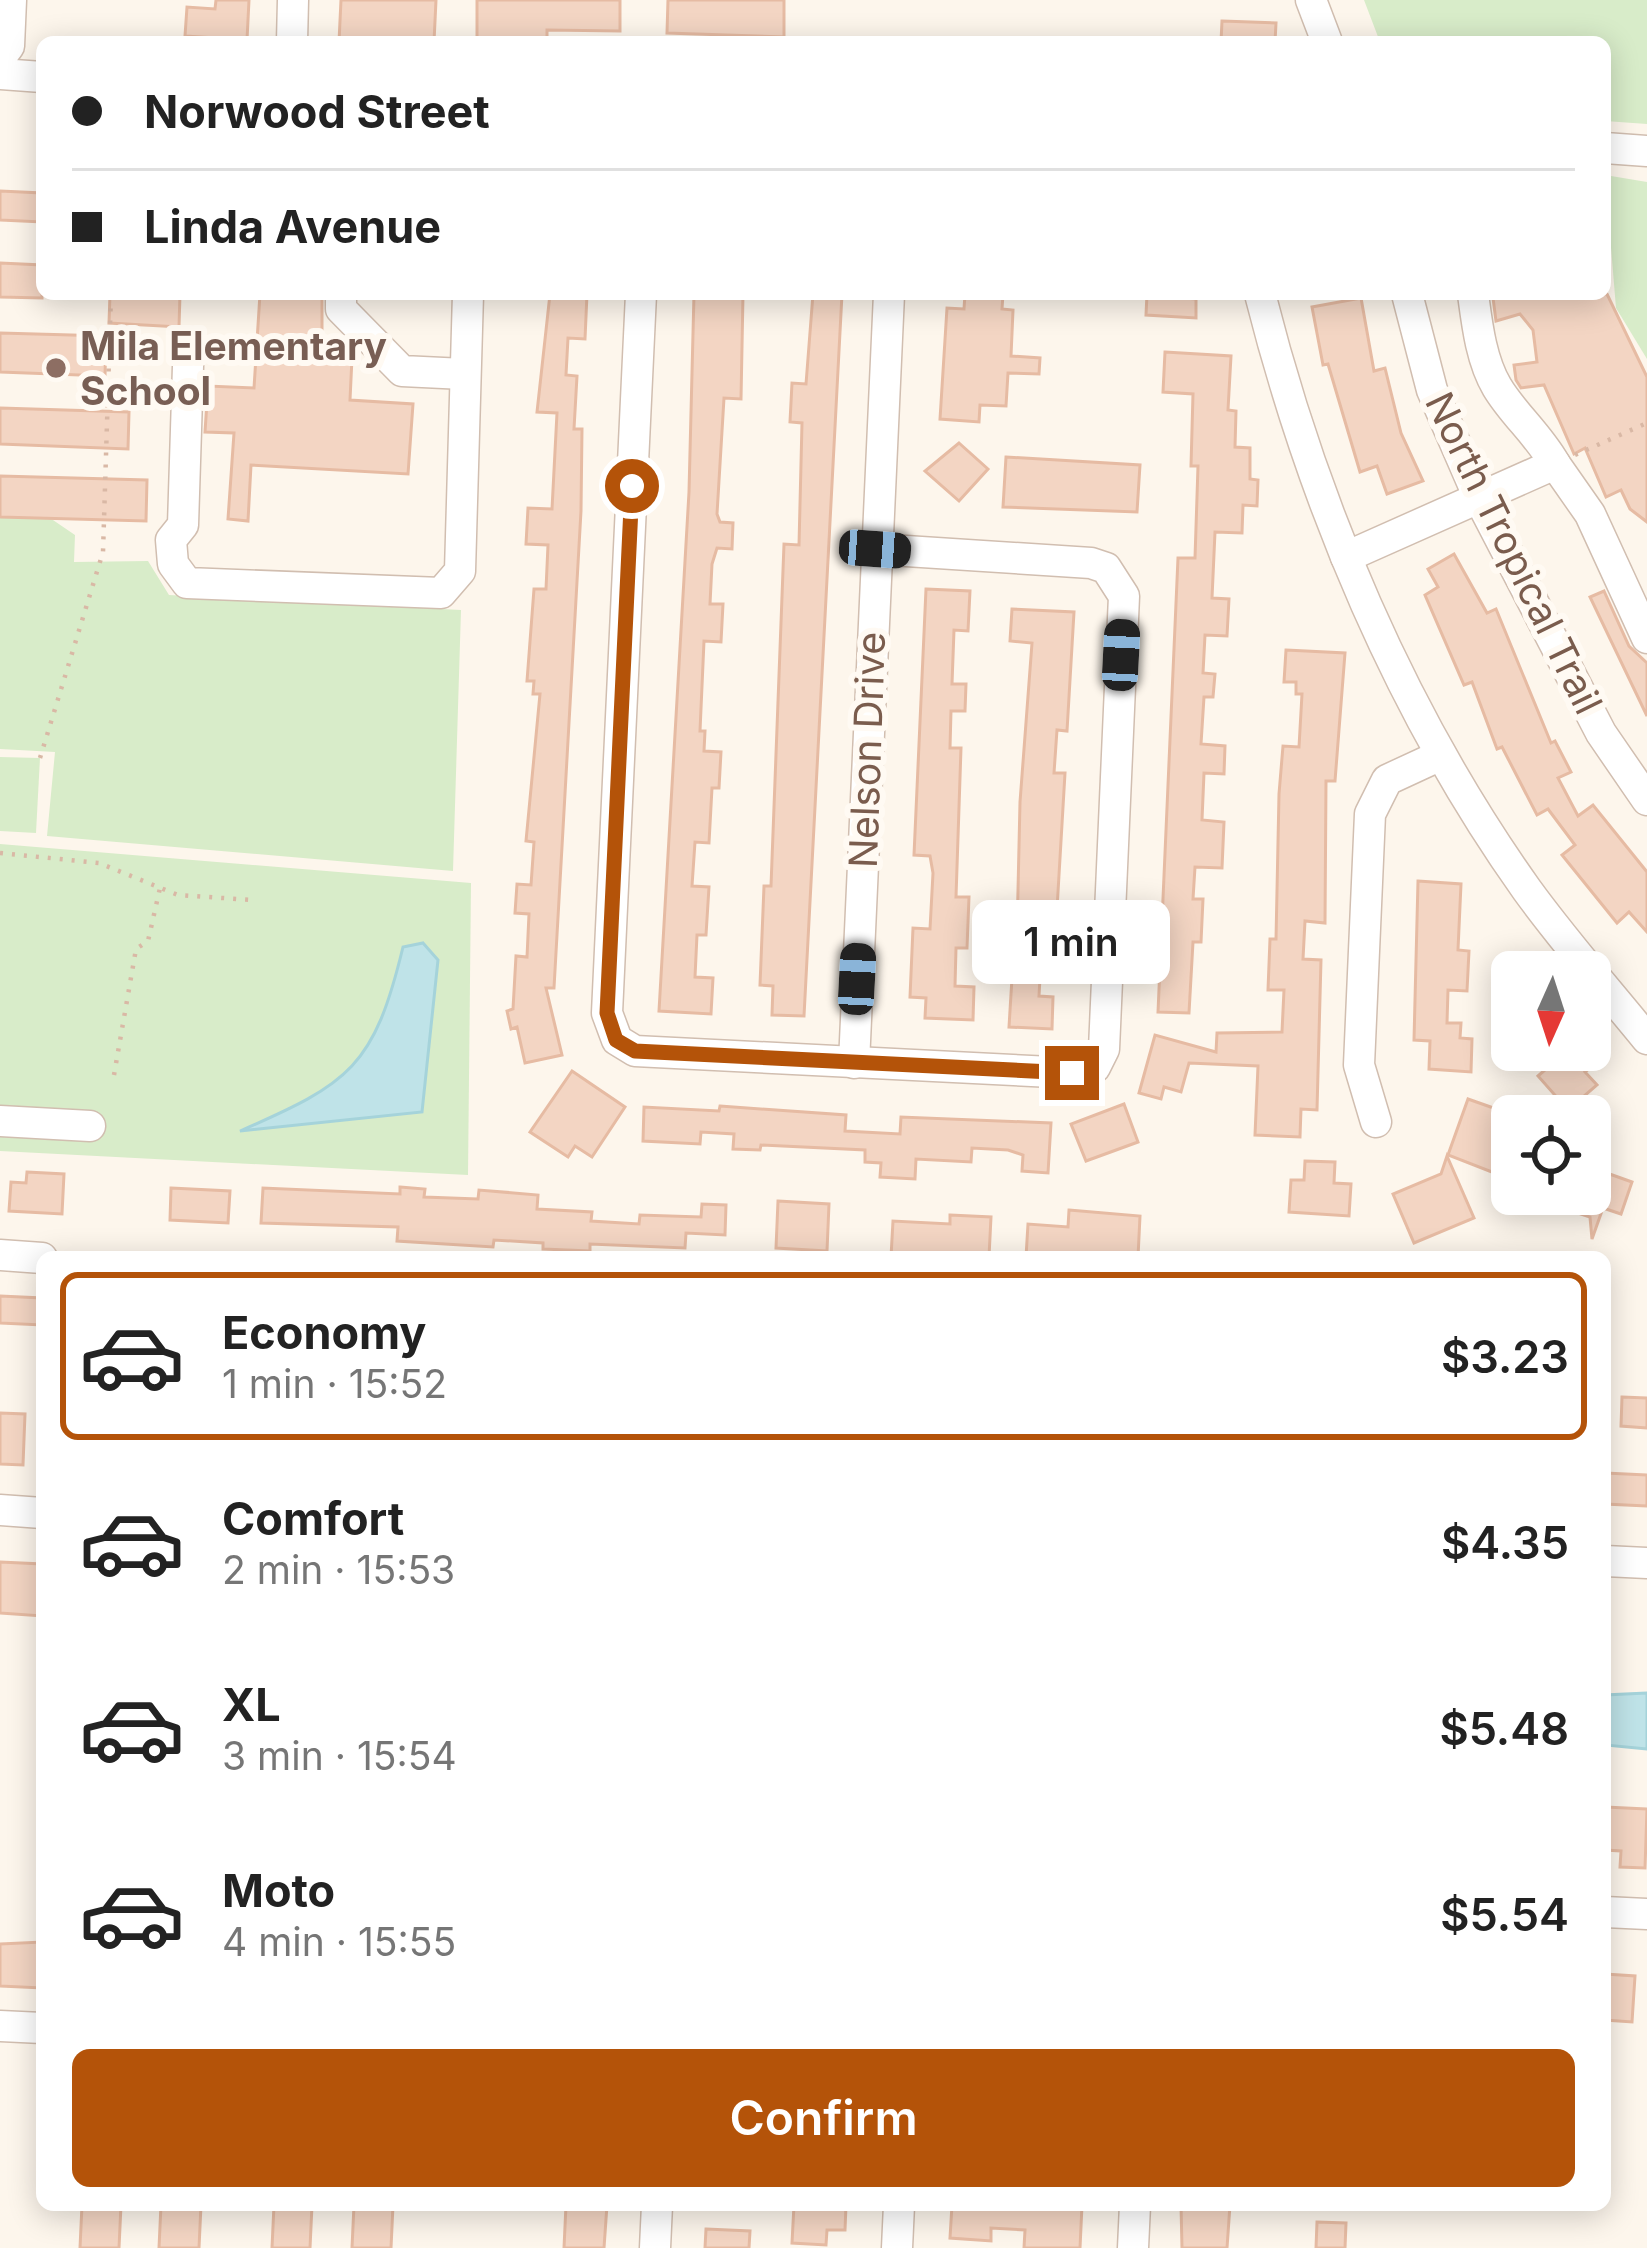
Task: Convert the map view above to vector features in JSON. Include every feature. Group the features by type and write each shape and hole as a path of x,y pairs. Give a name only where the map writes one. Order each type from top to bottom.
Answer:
{"street":[{"path":"0,58 9,46 10,0"},
{"path":"292,36 293,0"},
{"path":"1311,0 1326,36"},
{"path":"0,74 36,76"},
{"path":"1611,148 1647,151"},
{"path":"341,300 341,309 401,371 464,374"},
{"path":"188,366 183,525 171,540 173,564 187,583 441,593 460,571 468,300"},
{"path":"641,300 607,1013 616,1040 635,1051 1072,1073 1095,1067 1104,1049 1124,596 1106,568 1091,563 875,549"},
{"name":"Nelson Drive","path":"854,1063 889,300"},
{"path":"1262,300 1294,423 1346,557 1441,754 1527,890 1647,1039"},
{"name":"North Tropical Trail","path":"1409,300 1432,390 1479,498 1601,733 1647,800"},
{"path":"1474,300 1478,334 1497,387 1535,429 1589,514 1643,624"},
{"path":"1346,557 1555,464"},
{"path":"1376,1122 1359,1065 1370,814 1387,780 1441,754"},
{"path":"0,1121 90,1126"},
{"path":"0,1256 36,1258"},
{"path":"0,1510 36,1513"},
{"path":"1611,1561 1647,1564"},
{"path":"1611,1912 1647,1914"},
{"path":"0,2026 36,2028"},
{"path":"655,2248 657,2211"},
{"path":"897,2248 899,2211"},
{"path":"1133,2248 1135,2211"}],"path":[{"path":"40,758 103,552 111,300"},
{"path":"1555,464 1647,423"},
{"path":"0,853 99,863 208,901 208,894 252,900"},
{"path":"114,1075 136,949 148,941 160,888"}],"green space":[{"path":"1364,0 1647,0 1647,124 1611,121 1611,36 1378,36"},
{"path":"1611,176 1647,182 1647,359 1616,308"},
{"path":"0,484 75,535 74,562 148,561 169,595 461,610 453,871 47,836 55,752 0,749"},
{"path":"0,757 40,758 36,833 0,831"},
{"path":"0,844 471,883 468,1175 0,1151"}],"water":[{"path":"423,943 438,960 422,1112 240,1131 308,1099 352,1066 381,1020 403,947"},
{"path":"1647,1693 1647,1749 1611,1746 1611,1695"}],"building":[{"path":"216,0 249,0 247,36 185,36 187,7 215,9"},
{"path":"341,0 436,0 434,36 339,36"},
{"path":"477,0 620,0 620,31 477,36"},
{"path":"668,0 784,0 784,36 667,33"},
{"path":"1222,21 1276,23 1275,36 1221,36"},
{"path":"0,191 36,193 36,222 0,220"},
{"path":"0,263 36,265 36,298 0,297"},
{"path":"110,300 180,300 179,327 109,323"},
{"path":"260,300 322,300 322,356 352,358 350,400 413,404 408,474 251,465 248,521 228,519 234,433 205,432 208,386 254,388"},
{"path":"549,300 587,300 585,339 568,338 566,375 577,376 574,429 582,429 581,511 554,988 546,988 562,1055 525,1063 517,1027 511,1029 507,1011 513,1009 516,956 527,957 529,914 515,913 517,884 531,885 534,842 526,841 540,694 533,694 534,681 527,681 534,589 546,589 548,545 526,544 528,508 552,509 557,413 537,412"},
{"path":"694,300 743,300 741,399 724,398 717,514 720,522 733,523 732,549 717,548 712,564 710,604 723,604 721,642 704,641 700,731 705,731 704,751 721,752 719,788 712,788 709,843 695,842 692,886 709,887 706,935 697,935 695,977 713,978 711,1014 659,1011 689,492"},
{"path":"813,300 842,300 804,1016 772,1015 773,986 760,985 764,886 771,886 784,544 799,545 802,423 790,422 792,383 806,384"},
{"path":"965,300 1003,300 1002,309 1013,310 1011,356 1040,358 1039,374 1008,373 1006,406 980,405 979,422 940,419 947,308 964,309"},
{"path":"1147,300 1196,300 1196,318 1146,315"},
{"path":"1361,300 1374,371 1385,368 1401,433 1423,481 1387,494 1377,466 1360,472 1328,364 1323,365 1312,307"},
{"path":"1493,300 1610,300 1647,377 1647,522 1630,509 1621,490 1606,497 1585,448 1574,454 1544,385 1521,388 1516,380 1514,365 1537,362 1533,330 1520,314 1496,321"},
{"path":"0,333 106,336 105,376 0,372"},
{"path":"1165,352 1231,356 1228,410 1236,411 1235,447 1250,448 1250,479 1258,480 1257,506 1243,505 1242,533 1215,532 1212,598 1229,599 1227,636 1205,635 1203,673 1215,674 1213,697 1204,697 1201,744 1225,746 1224,774 1204,773 1202,820 1224,822 1222,868 1195,867 1193,899 1203,899 1201,942 1193,942 1189,1013 1158,1012 1178,558 1195,558 1198,466 1191,466 1193,394 1163,392"},
{"path":"0,408 129,412 128,449 0,444"},
{"path":"959,443 988,469 959,501 925,471"},
{"path":"1006,457 1140,465 1137,512 1003,507"},
{"path":"0,476 147,480 146,521 0,517"},
{"path":"1454,554 1487,613 1496,609 1551,743 1555,741 1571,772 1558,778 1578,816 1593,805 1647,872 1647,932 1629,912 1617,923 1562,855 1575,845 1548,809 1537,815 1502,747 1497,749 1472,682 1464,685 1425,595 1438,587 1428,569"},
{"path":"926,589 970,591 968,631 954,630 952,684 966,684 965,711 951,711 950,748 961,748 956,897 969,897 967,948 956,948 955,986 974,987 973,1020 925,1018 926,998 910,997 913,928 930,929 933,873 930,856 914,855"},
{"path":"1604,591 1629,646 1647,663 1647,716 1590,597"},
{"path":"1012,609 1074,612 1067,731 1057,730 1054,773 1065,773 1054,960 1041,960 1039,996 1053,997 1052,1029 1009,1027 1012,978 1016,978 1020,802 1032,643 1010,641"},
{"path":"1286,650 1345,653 1335,781 1326,781 1325,923 1305,921 1303,959 1321,960 1317,1110 1301,1109 1300,1137 1255,1135 1258,1066 1189,1063 1181,1092 1164,1087 1161,1099 1139,1093 1155,1035 1216,1052 1217,1033 1282,1032 1284,990 1268,990 1270,939 1276,939 1283,746 1299,747 1302,694 1296,694 1296,682 1284,682"},
{"path":"1418,881 1461,884 1458,950 1469,951 1467,991 1448,990 1447,1023 1461,1023 1460,1038 1472,1039 1471,1072 1429,1069 1430,1041 1414,1040"},
{"path":"572,1071 625,1107 592,1157 575,1146 568,1157 530,1132"},
{"path":"1544,1071 1586,1071 1597,1085 1585,1095 1555,1095 1538,1076"},
{"path":"1468,1099 1491,1107 1491,1172 1448,1155"},
{"path":"1124,1104 1138,1142 1086,1161 1071,1124"},
{"path":"720,1106 846,1115 845,1131 900,1134 901,1117 1051,1123 1048,1173 1022,1171 1023,1155 1008,1150 972,1148 971,1162 916,1159 915,1179 880,1177 881,1163 865,1162 865,1150 761,1145 760,1150 733,1149 734,1134 701,1132 700,1144 643,1141 644,1107 719,1111"},
{"path":"1447,1156 1474,1218 1414,1243 1393,1194 1441,1174"},
{"path":"1305,1161 1335,1162 1334,1183 1351,1184 1349,1216 1289,1212 1291,1180 1304,1180"},
{"path":"27,1172 64,1174 62,1214 9,1211 11,1182 26,1183"},
{"path":"1611,1174 1632,1182 1621,1214 1611,1211"},
{"path":"400,1187 425,1189 424,1197 478,1199 479,1190 538,1195 537,1209 592,1212 591,1221 639,1224 640,1215 701,1217 702,1204 726,1205 725,1235 686,1233 685,1248 590,1244 590,1251 494,1240 493,1247 397,1241 398,1227 261,1223 263,1188 400,1194"},
{"path":"171,1188 230,1191 228,1223 170,1220"},
{"path":"778,1201 829,1204 827,1251 776,1248"},
{"path":"1069,1210 1140,1216 1138,1251 1026,1251 1028,1224 1068,1227"},
{"path":"950,1215 991,1217 989,1251 891,1251 893,1221 950,1224"},
{"path":"1584,1215 1601,1215 1592,1239 1590,1217"},
{"path":"0,1296 36,1298 36,1325 0,1323"},
{"path":"1622,1397 1647,1398 1647,1428 1621,1426"},
{"path":"0,1413 25,1414 23,1465 0,1464"},
{"path":"1611,1473 1647,1475 1647,1506 1611,1504"},
{"path":"0,1562 36,1564 36,1616 0,1613"},
{"path":"1611,1807 1647,1809 1645,1868 1620,1867 1621,1851 1611,1850"},
{"path":"36,1942 36,1988 0,1986 0,1944"},
{"path":"1611,1974 1635,1976 1632,2022 1611,2020"},
{"path":"82,2211 121,2211 119,2248 80,2248"},
{"path":"161,2211 201,2211 199,2248 159,2248"},
{"path":"274,2211 312,2211 310,2248 272,2248"},
{"path":"354,2211 393,2211 391,2248 352,2248"},
{"path":"566,2211 607,2211 604,2248 564,2248"},
{"path":"794,2211 846,2211 845,2230 827,2230 826,2245 792,2243"},
{"path":"952,2211 1082,2211 1080,2248 1024,2248 1025,2230 991,2228 991,2241 950,2238"},
{"path":"1181,2211 1230,2211 1227,2248 1182,2248"},
{"path":"1317,2222 1346,2223 1345,2248 1316,2248"},
{"path":"706,2229 750,2231 749,2248 705,2248"}],"place":[{"name":"Mila Elementary School","path":"56,368"}],"route":[{"path":"632,486 607,1013 616,1040 635,1051 1072,1073"}]}
